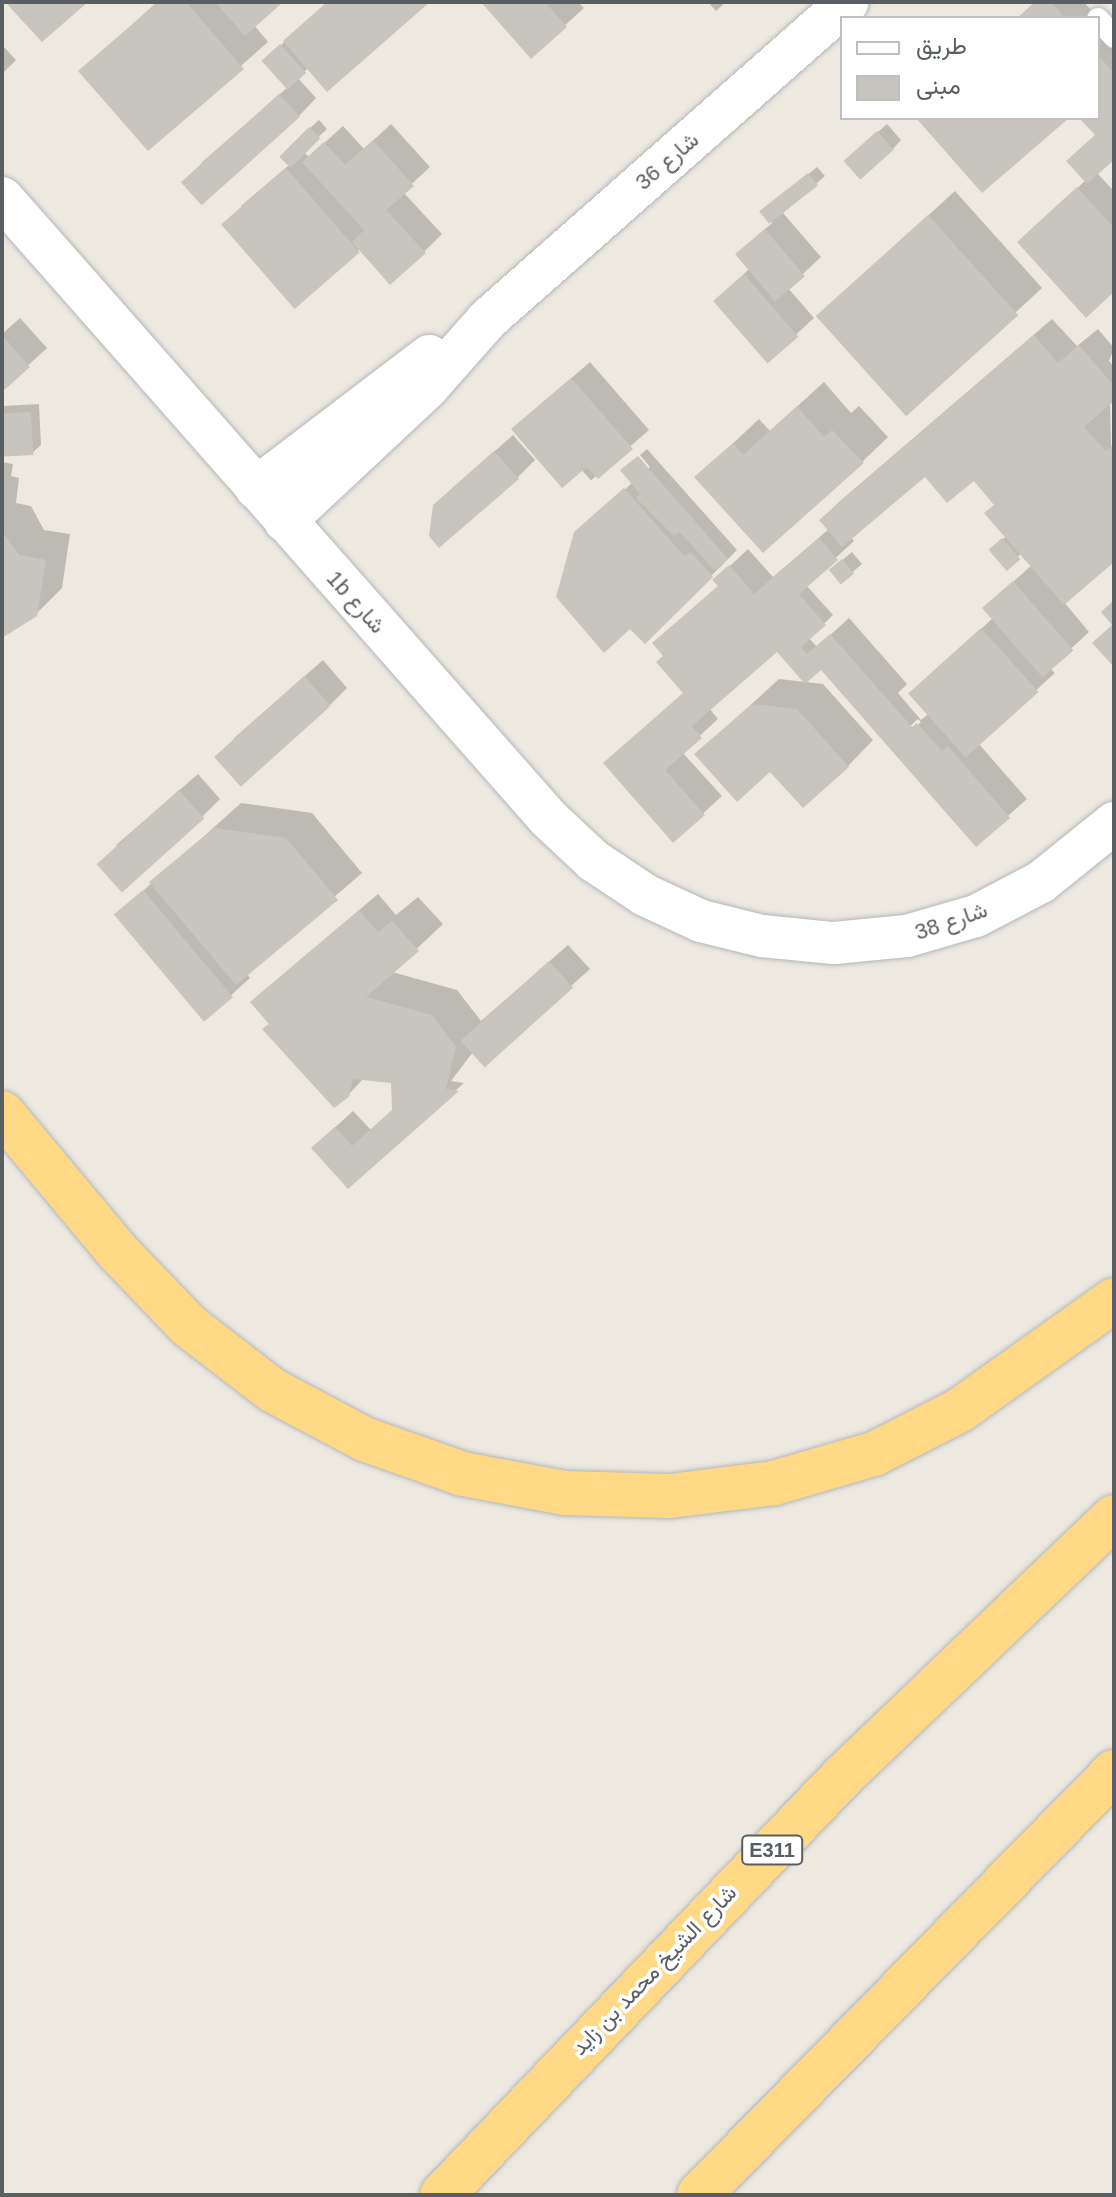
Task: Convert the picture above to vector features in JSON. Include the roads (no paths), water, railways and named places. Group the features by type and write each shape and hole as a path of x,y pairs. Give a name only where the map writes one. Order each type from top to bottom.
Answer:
{"highway":[{"path":"2,1113 117,1251 179,1316 272,1390 364,1439 463,1474 565,1493 700,1492 774,1483 874,1454 960,1410 1114,1300"},
{"name":"شارع الشيخ محمد بن زايد","path":"442,2195 842,1777 1114,1517"},
{"path":"699,2195 865,2020 1114,1772"}],"street":[{"name":"شارع 36","path":"285,521 427,388 488,319 847,2"},
{"name":"1b شارع","path":"2,198 548,818 594,861 645,895 701,921 762,936"},
{"name":"شارع 36","path":"256,488 412,369 488,319"},
{"name":"شارع 38","path":"762,936 834,943 907,936 976,916 1041,882 1114,823"}],"lane":[{"path":"1100,21 1114,37"}]}
